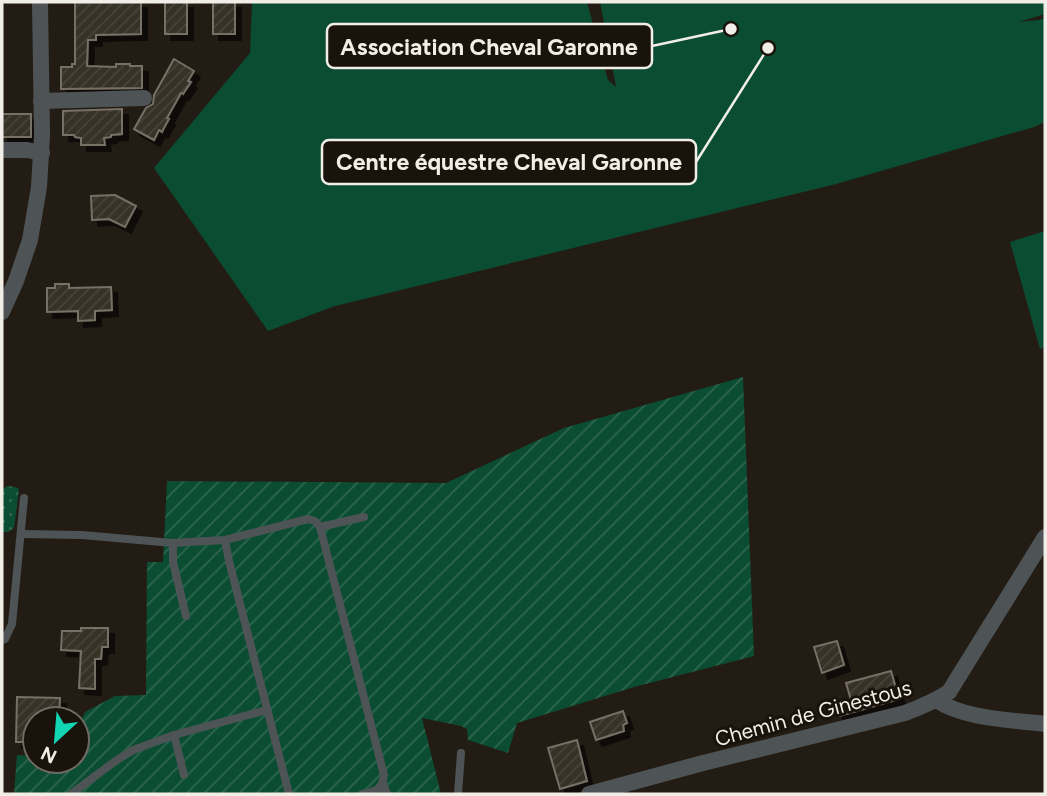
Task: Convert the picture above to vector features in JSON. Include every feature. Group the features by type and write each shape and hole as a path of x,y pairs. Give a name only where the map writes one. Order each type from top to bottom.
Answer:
{"street":[{"path":"2,312 30,240 39,187 40,2"},
{"path":"41,101 144,98"},
{"path":"2,150 41,153"},
{"name":"Chemin de Ginestous","path":"589,794 905,713 936,700 949,692 1045,537"},
{"path":"936,700 967,713 1045,724"}],"lane":[{"path":"2,640 12,624 24,498"},
{"path":"320,527 364,517"},
{"path":"21,534 173,543 225,540 308,519 315,521 320,527 387,794"},
{"path":"225,540 289,794"},
{"path":"173,543 173,562 186,616"},
{"path":"71,794 133,750 174,735 267,710"},
{"path":"174,735 184,775"},
{"path":"458,794 461,753"},
{"path":"362,794 376,791 383,783"}],"green space":[{"path":"252,2 587,2 608,80 616,87 600,2 1045,2 1045,14 1019,22 1045,18 1045,122 836,184 335,306 268,331 154,168 250,53"},
{"path":"1045,231 1045,347 1040,349 1010,242"},
{"path":"743,377 754,656 634,687 517,723 508,753 468,740 467,729 461,726 422,718 441,794 14,794 17,755 21,755 21,775 91,775 91,709 115,696 146,695 147,562 163,562 167,481 446,483 564,428"},
{"path":"8,486 19,489 14,528 2,532 2,489"}],"building":[{"path":"75,2 141,2 141,34 96,35 96,40 88,40 87,66 142,66 142,88 61,89 61,67 72,67 72,64 75,64"},
{"path":"165,2 187,2 187,34 165,34"},
{"path":"213,2 235,2 235,34 213,34"},
{"path":"174,59 194,71 188,81 191,82 183,94 181,93 162,132 159,130 154,140 134,129 146,108 153,104 154,95"},
{"path":"122,109 122,134 104,138 105,145 81,145 81,138 63,135 63,111"},
{"path":"2,114 31,114 31,137 2,137"},
{"path":"115,195 136,206 125,227 109,219 92,220 91,196"},
{"path":"55,284 69,284 69,288 111,287 112,310 95,311 95,320 78,321 78,311 47,312 47,288 55,288"},
{"path":"81,628 108,628 108,647 102,647 101,659 95,659 95,689 79,688 81,651 61,650 62,631 81,631"},
{"path":"837,641 844,665 822,673 814,647"},
{"path":"891,671 899,699 839,716 832,704 851,700 846,683"},
{"path":"17,697 60,698 60,705 21,705 21,742 16,742"},
{"path":"623,711 627,723 623,725 624,731 596,740 590,722"},
{"path":"577,740 587,781 560,789 548,748"}],"place":[{"name":"Association Cheval Garonne","path":"731,29"},
{"name":"Centre équestre Cheval Garonne","path":"768,48"}]}
